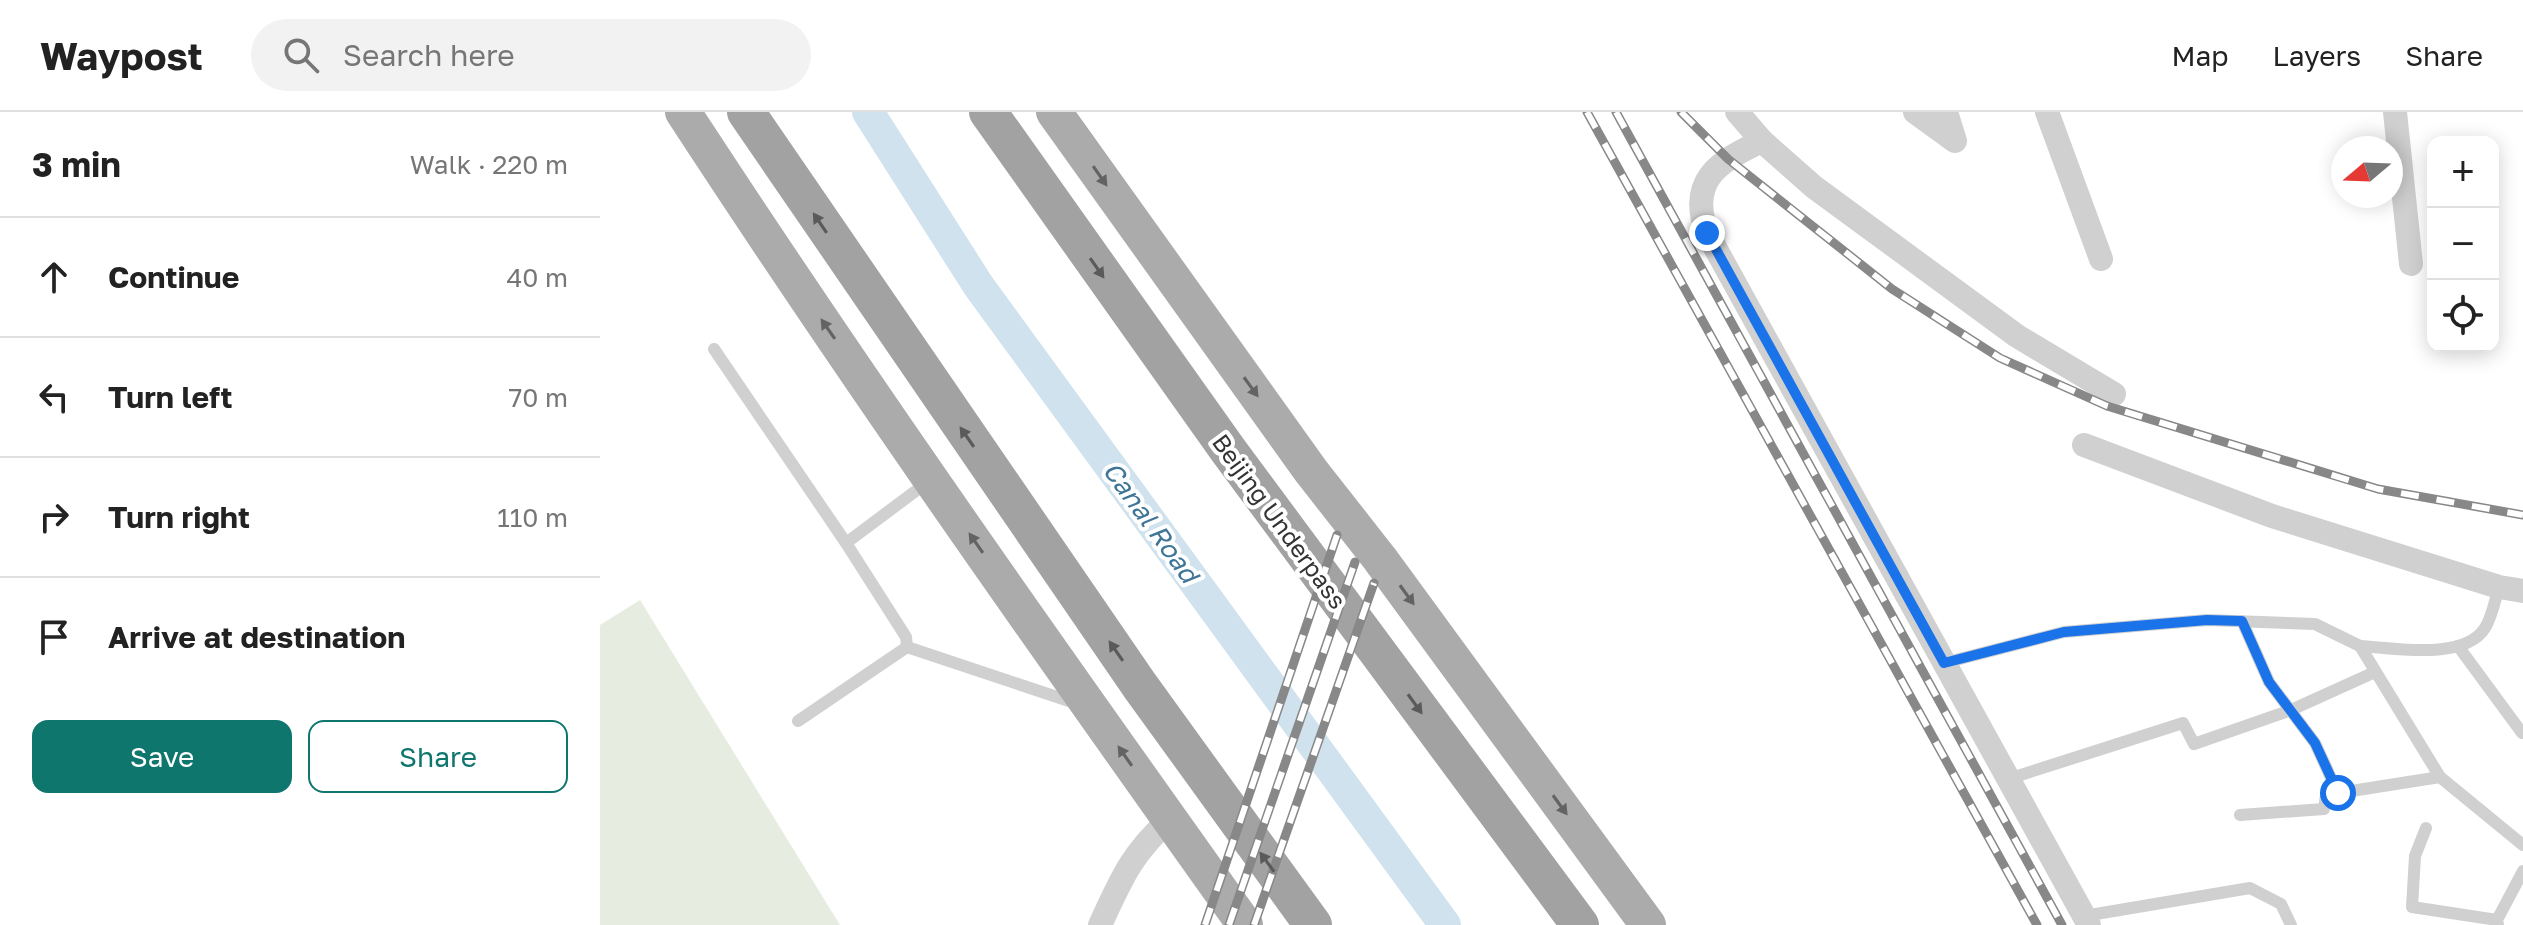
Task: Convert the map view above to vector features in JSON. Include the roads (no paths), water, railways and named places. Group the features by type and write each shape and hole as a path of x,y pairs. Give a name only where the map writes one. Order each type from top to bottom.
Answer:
{"highway":[{"path":"746,112 1140,686 1313,925"},
{"name":"Beijing Underpass","path":"988,112 1228,450 1580,925"}],"main road":[{"path":"683,112 780,261 1245,925"},
{"path":"1054,112 1311,471 1371,546 1648,925"}],"street":[{"path":"1737,112 1762,141 1814,187 2017,336 2114,394"},
{"path":"1915,112 1955,141 1946,112"},
{"path":"2047,112 2101,259"},
{"path":"2395,112 2411,264"},
{"path":"1762,141 1728,159 1711,173 1701,190 1699,212 1707,233 2086,920"},
{"path":"2084,445 2272,516 2499,587 2523,591"},
{"path":"1100,925 1128,864 1169,820"}],"lane":[{"path":"714,349 901,626 907,647"},
{"path":"846,543 931,479"},
{"path":"1944,663 2064,632 2207,620 2315,624 2360,646 2444,650 2476,639 2487,626 2499,587"},
{"path":"2242,621 2269,682 2315,743 2338,793"},
{"path":"2360,646 2440,777 2523,845"},
{"path":"2458,646 2522,733"},
{"path":"907,647 1092,709"},
{"path":"798,721 907,647"},
{"path":"2008,779 2183,723 2194,744 2291,710 2375,672"},
{"path":"2240,815 2324,809 2326,795 2440,777"},
{"path":"2426,828 2415,856 2412,907 2497,922 2523,871"},
{"path":"2086,920 2250,888 2281,904 2291,925"}],"waterway":[{"name":"Canal Road","path":"868,112 978,285 1445,925"}],"railway":[{"path":"1587,112 2037,925"},
{"path":"1616,112 2062,925"},
{"path":"1681,112 1728,159 1892,289 2000,358 2107,406 2378,489 2523,515"},
{"path":"1205,925 1337,535"},
{"path":"1229,925 1355,562"},
{"path":"1254,925 1374,583"}]}
